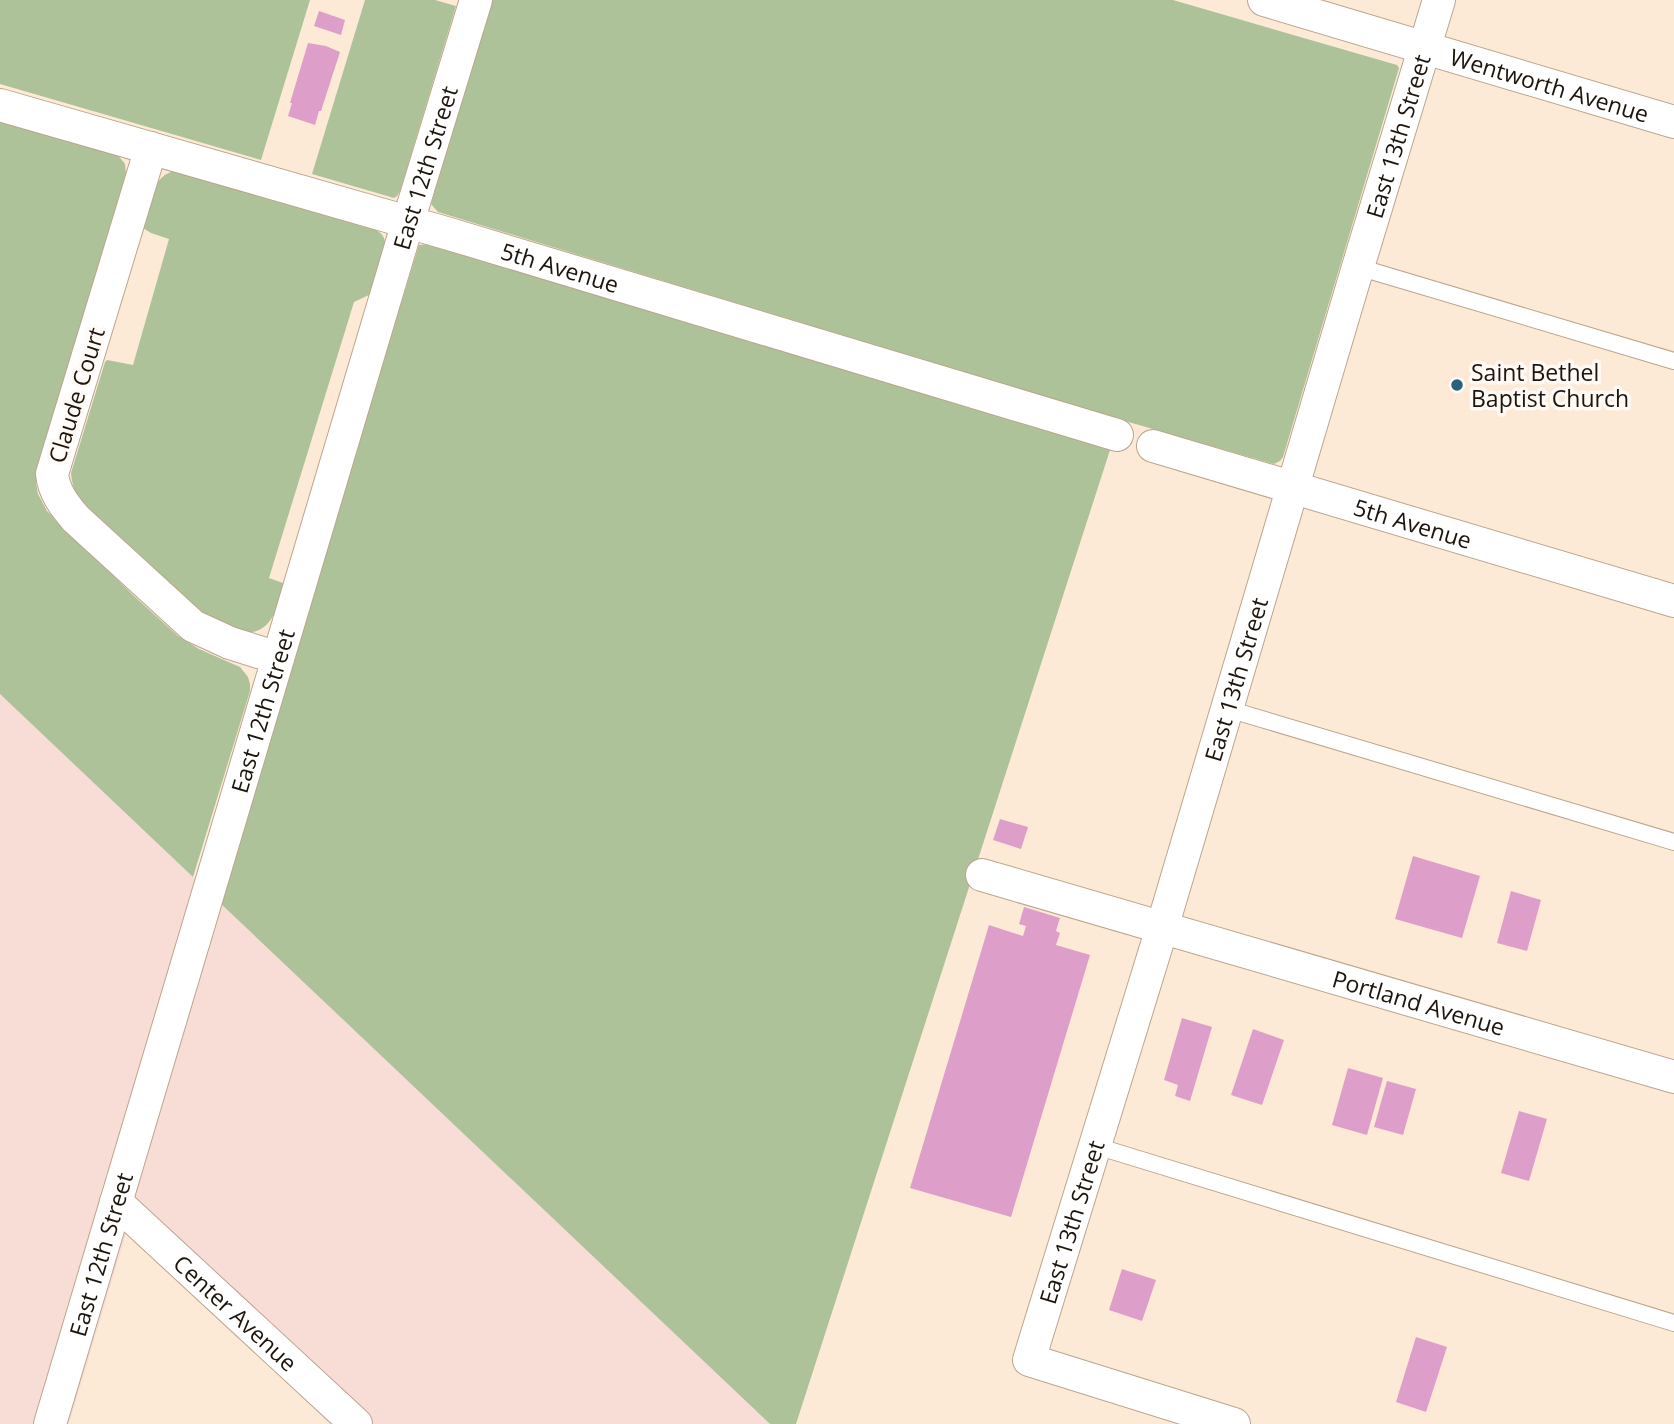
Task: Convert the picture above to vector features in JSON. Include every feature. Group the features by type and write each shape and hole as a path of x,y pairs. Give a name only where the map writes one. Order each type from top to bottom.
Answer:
{"street":[{"name":"Wentworth Avenue","path":"1264,0 1674,122"},
{"name":"East 13th Street","path":"1170,1414 1030,1360 1228,709 1439,0"},
{"name":"East 12th Street","path":"50,1424 408,222 470,2"},
{"name":"5th Avenue","path":"0,105 408,222 1116,435"},
{"name":"Claude Court","path":"151,148 52,474 53,484 76,519 193,626 230,643 278,658"},
{"name":"5th Avenue","path":"1153,446 1674,601"},
{"name":"Portland Avenue","path":"982,875 1674,1077"},
{"name":"Center Avenue","path":"116,1202 356,1424"},
{"path":"1170,1414 1234,1424"}],"lane":[{"path":"1358,267 1674,361"},
{"path":"1228,709 1674,842"},
{"path":"1096,1146 1674,1323"}],"shaded area":[{"path":"0,694 770,1424 330,1424 127,1231 69,1424 0,1424"}],"green space":[{"path":"0,0 310,0 261,160 0,84"},
{"path":"365,0 435,0 456,6 400,191 394,198 312,174"},
{"path":"492,0 1173,0 1397,65 1399,68 1283,457 1274,464 1087,410 438,212 431,204"},
{"path":"0,117 116,153 125,164 126,174 37,469 36,483 38,494 47,511 135,597 178,636 199,649 240,667 248,677 250,691 193,877 0,694"},
{"path":"174,171 376,230 385,241 371,294 354,302 269,578 283,583 276,610 269,622 252,632 232,629 202,612 81,501 71,477 105,362 107,360 133,365 169,239 143,228 155,186 166,174"},
{"path":"428,244 1110,450 796,1424 770,1424 219,902 419,245"}],"building":[{"path":"319,11 345,20 341,35 314,26"},
{"path":"308,43 340,52 315,125 288,116"},
{"path":"1000,819 1028,827 1021,849 993,840"},
{"path":"1413,856 1480,876 1462,938 1395,919"},
{"path":"1511,891 1541,900 1527,951 1497,943"},
{"path":"1024,907 1060,918 1056,931 1060,933 1056,945 1090,955 1011,1217 910,1188 989,925 1023,936 1026,926 1019,924"},
{"path":"1182,1018 1212,1027 1190,1101 1175,1096 1178,1085 1164,1080"},
{"path":"1253,1029 1284,1040 1262,1105 1231,1095"},
{"path":"1348,1068 1383,1078 1367,1135 1332,1125"},
{"path":"1387,1081 1416,1089 1403,1135 1374,1127"},
{"path":"1519,1111 1547,1119 1529,1181 1501,1173"},
{"path":"1122,1269 1156,1280 1142,1321 1109,1310"},
{"path":"1416,1337 1447,1347 1426,1412 1396,1402"}],"place":[{"name":"Saint Bethel Baptist Church","path":"1457,385"}]}
